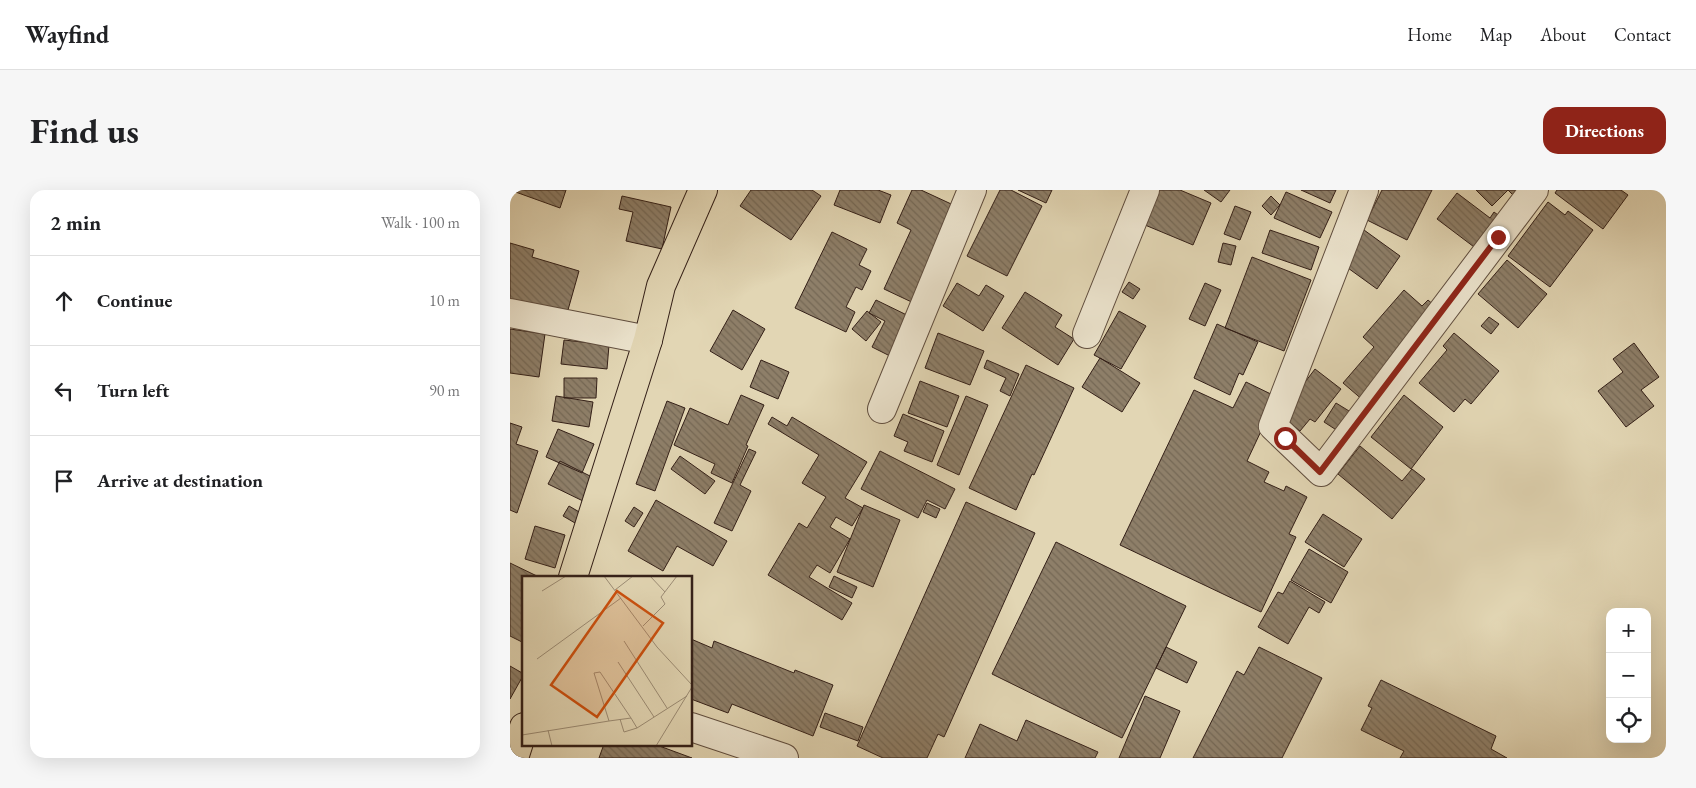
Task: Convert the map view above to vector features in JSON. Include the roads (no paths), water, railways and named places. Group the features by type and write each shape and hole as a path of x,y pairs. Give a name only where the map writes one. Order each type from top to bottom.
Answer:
{"main road":[{"path":"573,576 648,340 661,286 703,190"},
{"path":"514,758 522,733"}],"street":[{"path":"882,409 972,190"},
{"path":"1086,334 1145,190"},
{"path":"1364,190 1273,426 1320,472 1534,190"},
{"path":"510,313 648,340"},
{"path":"692,727 784,758"}]}
